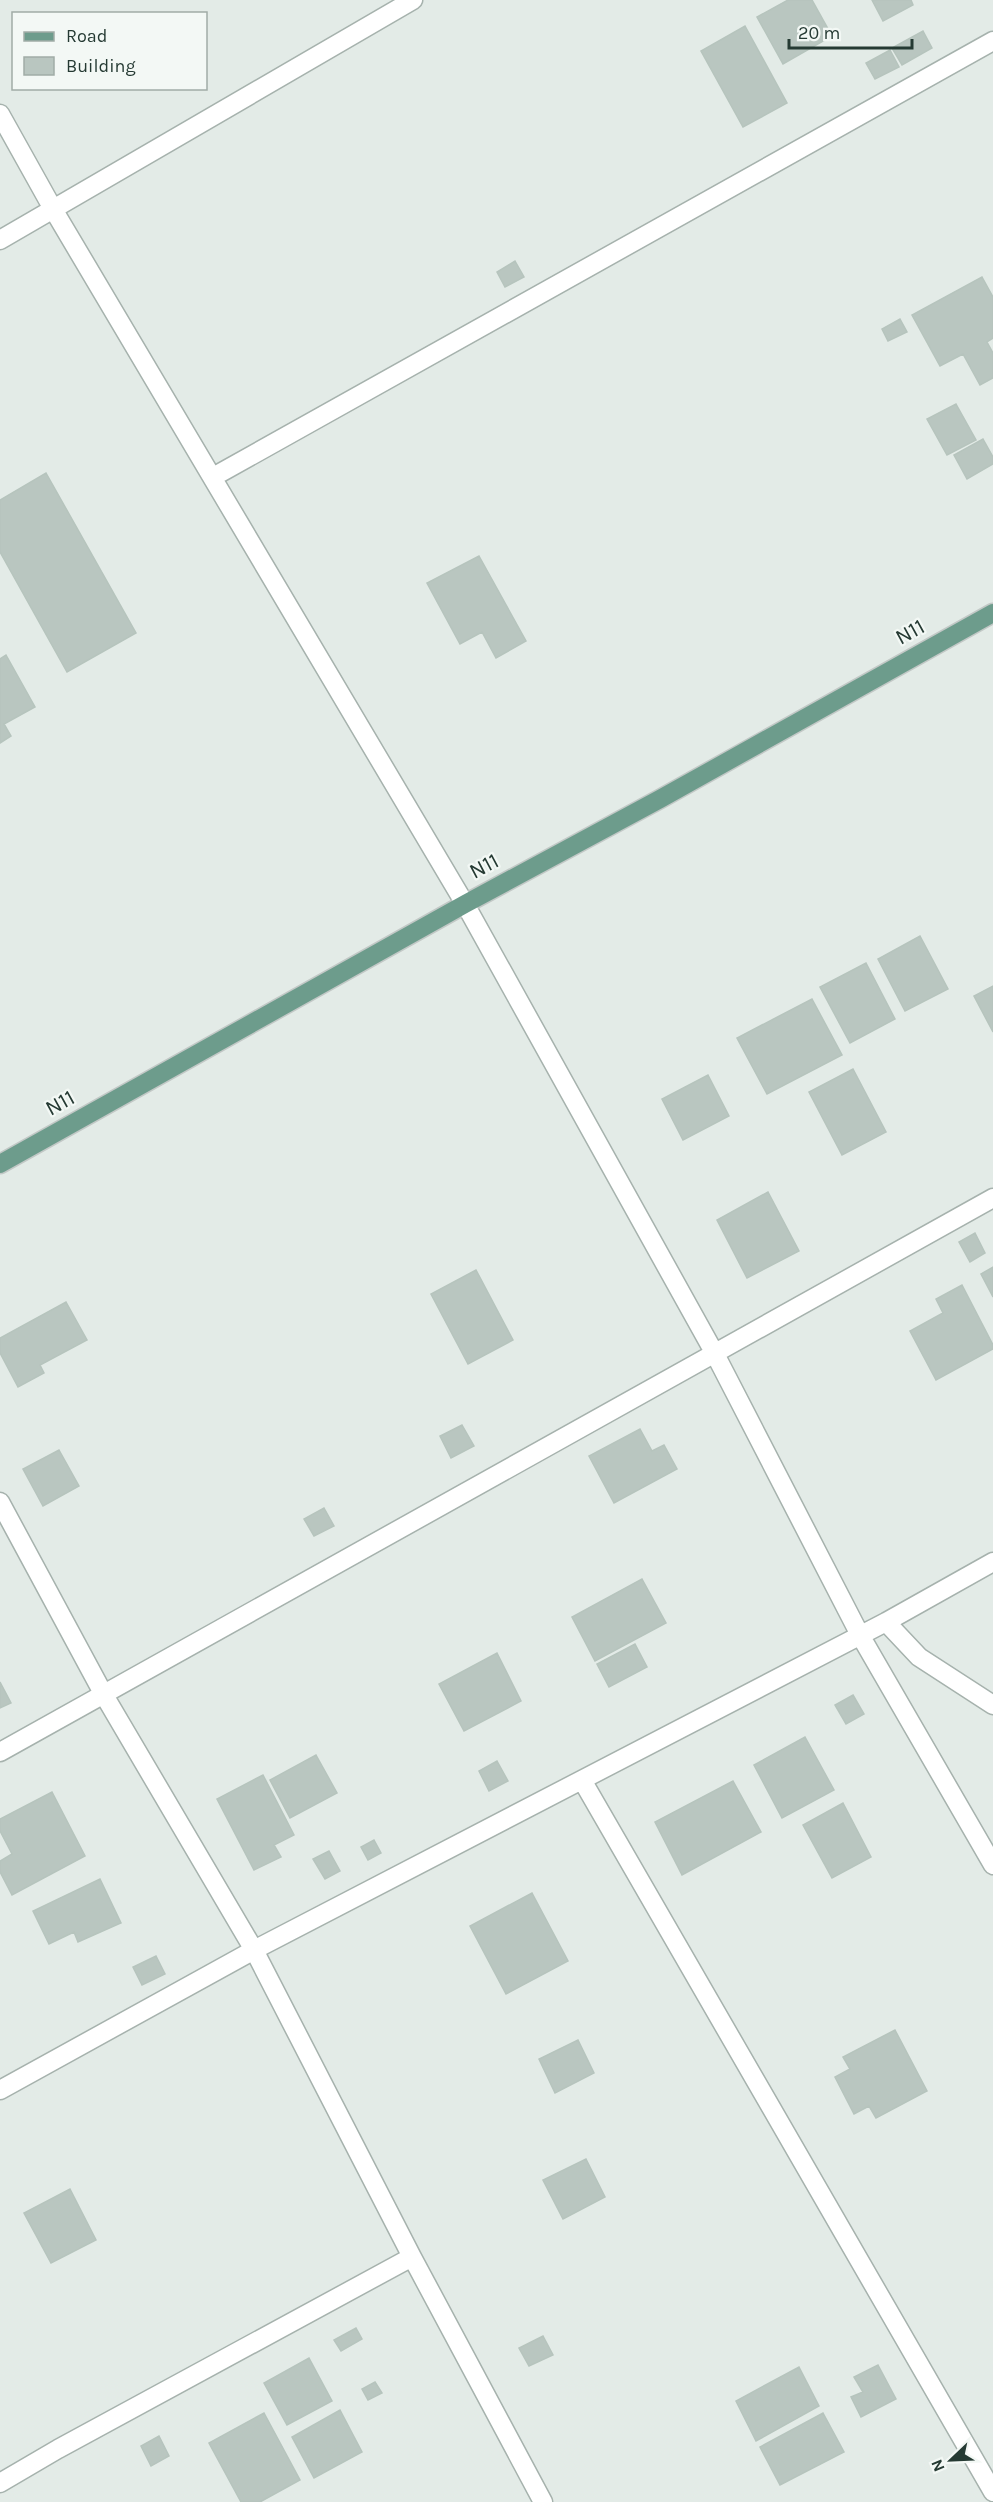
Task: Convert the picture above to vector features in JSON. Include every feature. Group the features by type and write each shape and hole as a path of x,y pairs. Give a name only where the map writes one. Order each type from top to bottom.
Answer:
{"main road":[{"name":"N11","path":"0,1164 465,903 660,800 993,613"}],"street":[{"path":"0,240 413,0"},
{"path":"213,477 993,41"},
{"path":"0,114 53,209 465,903 715,1354 860,1635 993,1865"},
{"path":"0,1752 993,1198"},
{"path":"0,1502 104,1695 254,1950 412,2257 543,2502"},
{"path":"0,2090 254,1950 886,1622 993,1562"},
{"path":"886,1622 919,1658 993,1705"},
{"path":"582,1780 993,2492"},
{"path":"0,2483 58,2449 412,2257"}],"building":[{"path":"788,0 812,0 832,36 783,64 757,17"},
{"path":"872,0 911,0 913,5 883,21"},
{"path":"745,26 787,103 743,127 701,51"},
{"path":"923,31 932,48 902,65 892,48"},
{"path":"890,50 899,67 875,79 866,63"},
{"path":"515,261 524,277 505,287 497,272"},
{"path":"982,277 993,297 993,338 987,342 993,353 993,378 980,385 963,354 940,366 912,315"},
{"path":"900,319 907,332 888,341 882,329"},
{"path":"956,404 976,440 947,455 927,419"},
{"path":"983,439 993,457 993,464 967,479 954,455"},
{"path":"46,473 136,633 67,672 0,552 0,500"},
{"path":"479,556 526,641 496,658 482,632 460,644 427,583"},
{"path":"6,655 35,707 4,724 11,736 0,743 0,659"},
{"path":"920,936 948,989 905,1011 878,959"},
{"path":"866,963 895,1019 850,1043 820,987"},
{"path":"993,986 993,1032 974,996"},
{"path":"812,999 842,1055 767,1094 737,1038"},
{"path":"853,1069 886,1132 842,1155 809,1092"},
{"path":"708,1075 729,1116 683,1140 662,1099"},
{"path":"768,1192 799,1251 747,1278 717,1220"},
{"path":"975,1233 985,1253 970,1262 959,1242"},
{"path":"993,1267 993,1297 981,1274"},
{"path":"476,1270 513,1340 468,1364 431,1294"},
{"path":"962,1285 993,1349 936,1380 910,1331 943,1313 936,1299"},
{"path":"66,1302 87,1340 40,1365 44,1373 18,1387 0,1353 0,1338"},
{"path":"462,1425 474,1446 451,1458 440,1436"},
{"path":"640,1429 652,1451 664,1445 677,1469 614,1503 589,1456"},
{"path":"59,1450 79,1486 43,1506 23,1469"},
{"path":"324,1508 334,1526 314,1536 304,1519"},
{"path":"642,1579 666,1623 595,1661 572,1617"},
{"path":"635,1644 647,1667 609,1687 597,1664"},
{"path":"497,1653 521,1701 464,1731 439,1684"},
{"path":"0,1682 11,1703 0,1708"},
{"path":"853,1695 864,1714 846,1724 835,1705"},
{"path":"805,1737 834,1790 782,1818 754,1765"},
{"path":"316,1755 337,1793 290,1818 270,1780"},
{"path":"497,1761 508,1781 489,1791 479,1771"},
{"path":"263,1775 294,1835 274,1845 281,1857 254,1870 217,1799"},
{"path":"733,1781 761,1832 682,1875 655,1822"},
{"path":"52,1792 85,1856 12,1895 0,1872 0,1861 12,1854 0,1831 0,1819"},
{"path":"843,1803 871,1857 832,1878 803,1825"},
{"path":"374,1840 381,1853 368,1860 361,1847"},
{"path":"329,1851 340,1871 325,1879 313,1859"},
{"path":"100,1879 121,1923 78,1942 74,1932 49,1944 33,1911"},
{"path":"532,1893 568,1961 506,1994 470,1926"},
{"path":"156,1956 165,1974 142,1985 133,1967"},
{"path":"895,2030 927,2091 876,2118 869,2106 854,2114 835,2077 850,2069 843,2057"},
{"path":"578,2040 594,2073 555,2093 539,2059"},
{"path":"586,2159 605,2197 563,2219 543,2180"},
{"path":"70,2189 96,2240 51,2263 24,2213"},
{"path":"356,2328 362,2339 341,2351 334,2340"},
{"path":"543,2336 553,2355 529,2366 519,2348"},
{"path":"309,2358 332,2401 287,2425 264,2383"},
{"path":"878,2365 896,2399 861,2417 851,2397 863,2392 854,2377"},
{"path":"799,2367 819,2406 756,2441 736,2401"},
{"path":"375,2382 382,2393 368,2400 362,2389"},
{"path":"340,2410 362,2452 314,2478 292,2437"},
{"path":"264,2413 300,2480 260,2502 241,2502 209,2443"},
{"path":"823,2413 844,2452 780,2485 760,2447"},
{"path":"159,2436 169,2456 151,2466 141,2446"}]}
